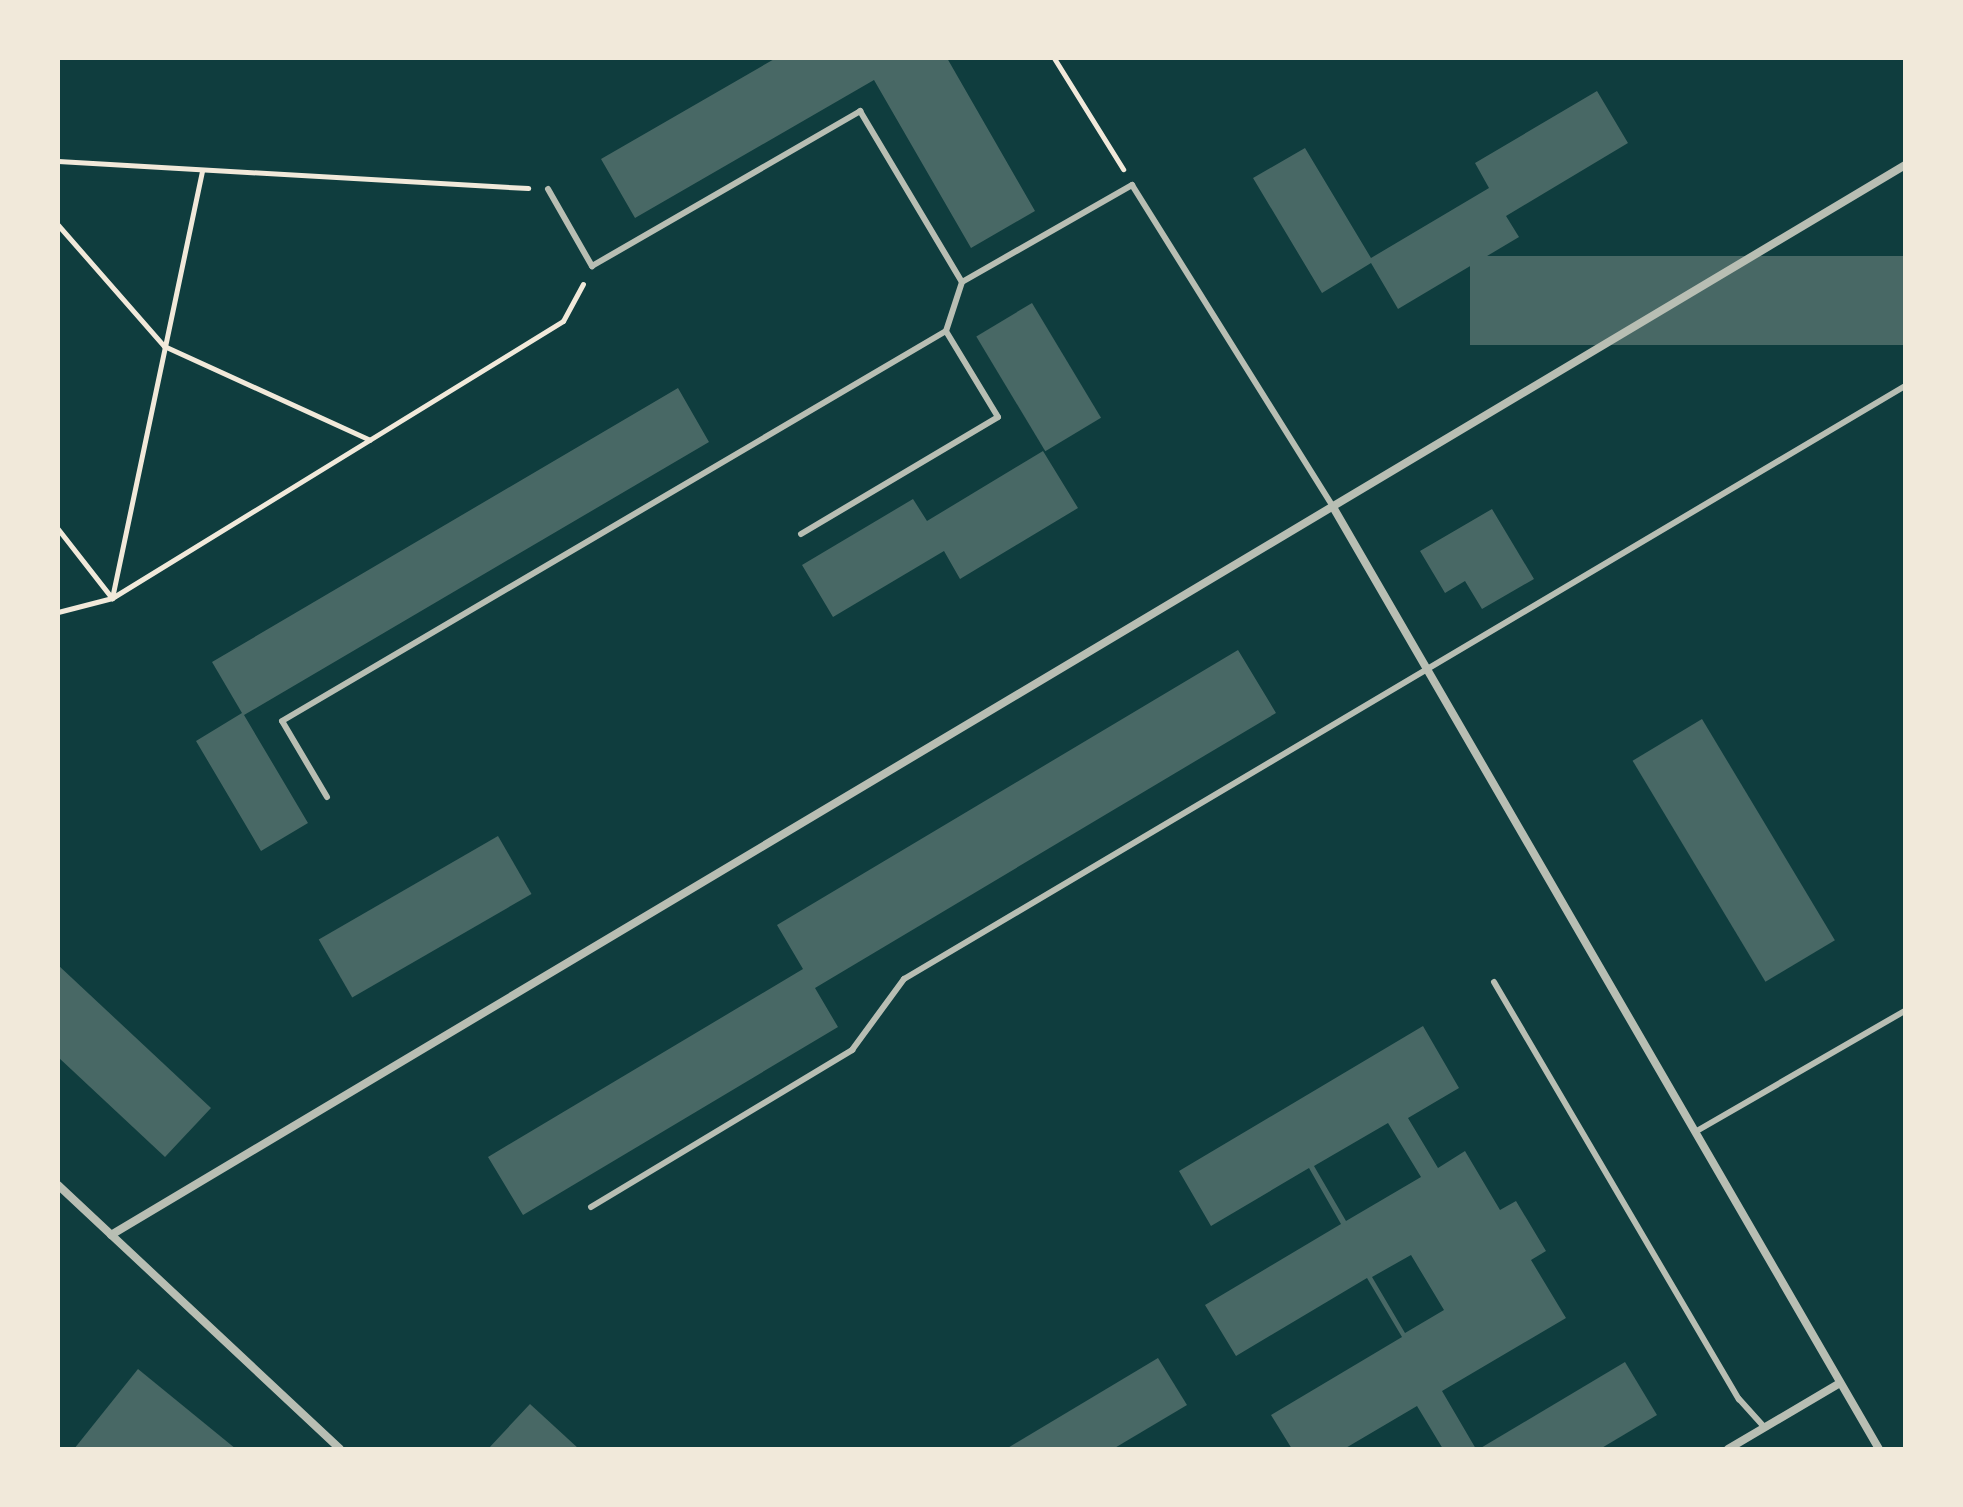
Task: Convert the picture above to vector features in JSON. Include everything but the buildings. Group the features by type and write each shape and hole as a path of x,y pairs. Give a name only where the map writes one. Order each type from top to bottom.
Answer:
{"street":[{"path":"111,1235 1905,165"},
{"path":"1333,507 1879,1449"},
{"path":"58,1185 340,1449"},
{"path":"1728,1449 1840,1383"}],"lane":[{"path":"548,189 592,266 860,111 962,282"},
{"path":"327,797 282,721 946,331 962,282 1132,185 1333,507"},
{"path":"801,534 998,417 946,331"},
{"path":"591,1207 852,1050 904,979 1905,386"},
{"path":"1494,982 1739,1399 1764,1427"},
{"path":"1695,1132 1905,1011"}],"path":[{"path":"1054,58 1132,185"},
{"path":"58,161 548,189"},
{"path":"112,598 202,170"},
{"path":"58,225 164,346 370,440"},
{"path":"58,612 112,598 563,321 592,266"},
{"path":"58,529 112,598"}]}
